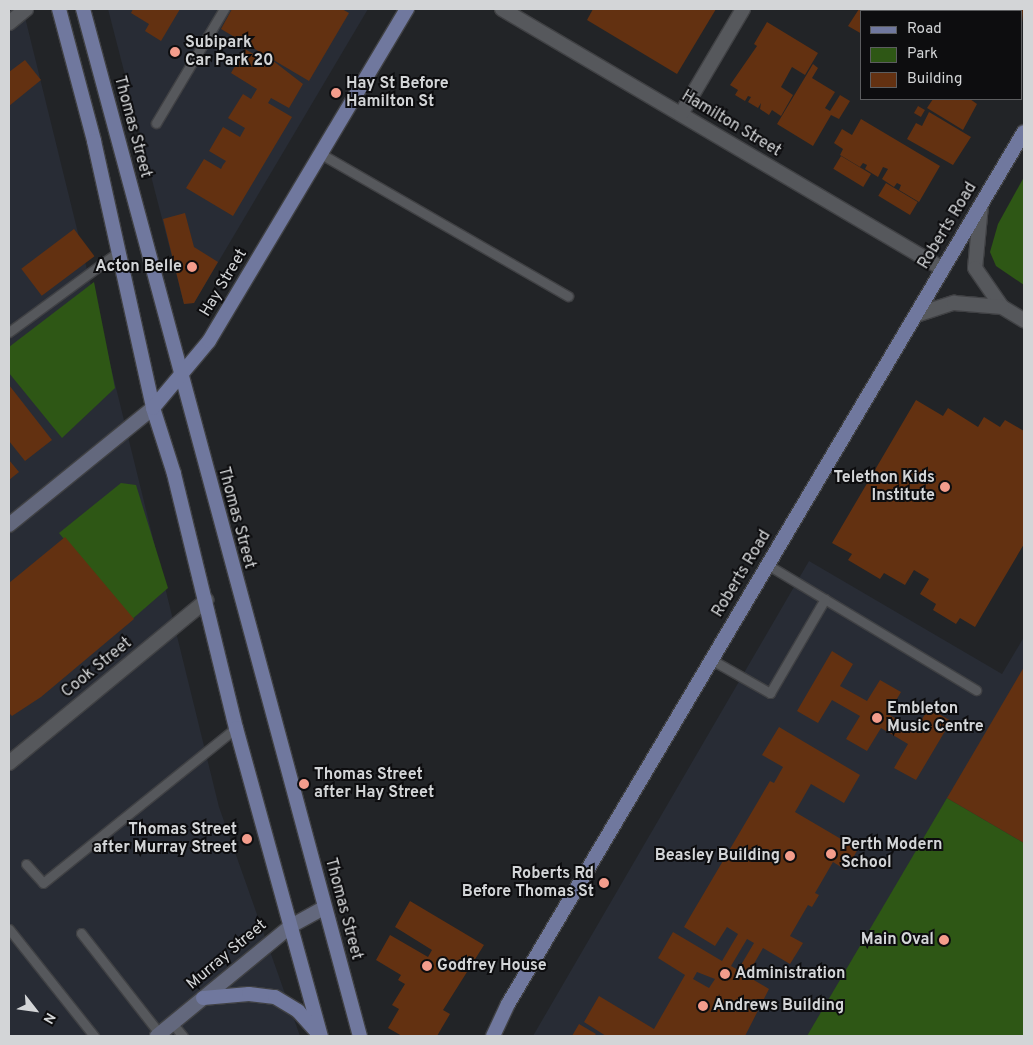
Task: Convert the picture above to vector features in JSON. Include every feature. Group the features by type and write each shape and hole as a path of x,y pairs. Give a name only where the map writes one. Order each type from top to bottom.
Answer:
{"main road":[{"path":"59,9 94,141 117,253 153,408 174,474 207,600 236,728 321,1036"},
{"name":"Thomas Street","path":"83,9 360,1036"},
{"name":"Hay Street","path":"9,525 153,408 182,376 209,341 407,9"},
{"name":"Roberts Road","path":"493,1036 508,1004 1024,132"},
{"name":"Murray Street","path":"158,1035 290,926 324,908"},
{"path":"203,998 248,994 275,997 298,1011 321,1036"}],"street":[{"path":"9,23 26,9"},
{"name":"Hamilton Street","path":"502,9 943,269"},
{"path":"680,114 744,9"},
{"path":"981,205 975,268 1002,307 1024,320"},
{"path":"916,314 954,303 1002,307"},
{"name":"Cook Street","path":"9,763 207,600"}],"lane":[{"path":"156,123 224,9"},
{"path":"321,154 568,296"},
{"path":"9,332 117,253"},
{"path":"768,565 976,690"},
{"path":"712,660 770,692 825,599"},
{"path":"26,864 43,883 236,728"},
{"path":"9,929 94,1036"},
{"path":"81,933 158,1035"},
{"path":"172,1023 182,1036"}],"shaded area":[{"path":"9,9 23,9 219,807 300,1036 9,1036"},
{"path":"108,9 368,9 194,303 184,304"},
{"name":"Perth Modern School","path":"809,561 1002,674 1024,637 1024,1036 533,1036"}],"green space":[{"path":"1024,177 1024,285 996,266 990,252 998,224"},
{"path":"94,282 115,388 62,438 9,373 9,347"},
{"path":"121,483 136,485 168,588 130,621 59,533"},
{"name":"Main Oval","path":"947,798 1024,843 1024,1036 807,1036"}],"building":[{"path":"133,9 180,9 161,41 145,31 149,24 131,13"},
{"path":"232,9 342,9 349,13 309,81 221,29"},
{"path":"593,9 716,9 677,74 587,20"},
{"path":"859,9 887,9 860,10 860,33 848,26"},
{"path":"982,9 1024,9 1024,34 1023,10"},
{"path":"767,22 818,53 805,75 792,67 781,87 793,95 781,116 772,110 769,115 760,109 761,103 758,108 748,102 751,97 748,96 745,101 735,95 738,90 730,85 757,46 754,44"},
{"path":"245,49 270,64 272,60 303,84 289,108 271,98 268,103 292,117 233,216 186,188 204,159 221,169 226,161 209,151 223,127 240,137 245,128 228,118 243,94 251,99 257,89 231,73"},
{"path":"25,60 41,80 9,106 9,72"},
{"path":"813,64 818,68 812,78 835,92 825,108 830,111 840,95 850,101 839,119 831,115 813,146 777,124"},
{"path":"932,100 971,100 977,104 963,130 927,108"},
{"path":"918,106 925,110 921,117 914,113"},
{"path":"929,112 971,137 953,165 907,139 916,123 922,126"},
{"path":"861,119 940,166 919,202 899,190 901,185 897,183 894,187 882,179 888,169 883,167 878,177 865,169 867,165 863,163 860,167 840,155 843,149 834,143 842,129 852,135"},
{"path":"841,156 871,174 863,187 833,169"},
{"path":"886,183 918,202 910,215 878,196"},
{"path":"185,213 194,247 218,262 194,303 184,304 163,219"},
{"path":"74,229 94,256 42,296 21,269"},
{"path":"9,385 52,440 25,461 9,441"},
{"name":"Telethon Kids Institute","path":"916,400 943,416 948,408 978,427 984,417 1000,427 1005,420 1024,431 1024,544 975,627 960,618 956,624 933,610 936,604 920,594 929,579 914,570 905,585 884,573 880,579 848,560 852,554 832,543"},
{"path":"9,460 19,472 9,480"},
{"path":"65,537 134,619 41,697 12,716 9,713 9,583"},
{"name":"Embleton Music Centre","path":"832,651 853,664 840,686 867,701 880,680 901,692 888,714 915,730 929,708 951,721 916,780 894,768 908,744 881,728 867,751 846,739 860,716 832,700 818,723 797,711"},
{"path":"1024,667 1024,843 947,798"},
{"name":"Beasley Building","path":"779,727 860,775 844,803 811,784 795,812 858,849 846,870 833,862 815,893 819,895 812,907 808,905 790,936 803,943 790,964 763,948 747,976 769,989 745,1036 606,1036 584,1022 599,996 654,1029 685,975 658,958 673,932 722,961 738,934 727,927 715,946 684,927 770,781 774,783 783,767 762,755","holes":["747,939 754,943 738,970 731,966","697,972 715,979 709,988 693,979"]},
{"name":"Godfrey House","path":"410,901 484,945 443,1010 450,1014 437,1036 402,1036 388,1028 399,1009 392,1005 405,984 398,980 401,975 376,960 390,935 428,957 432,950 395,927"},
{"path":"579,1024 596,1034 594,1036 572,1036"}],"place":[{"name":"Subipark Car Park 20","path":"175,52"},
{"name":"Hay St Before Hamilton St","path":"336,93"},
{"name":"Acton Belle","path":"192,267"},
{"name":"Telethon Kids Institute","path":"945,487"},
{"name":"Embleton Music Centre","path":"877,718"},
{"name":"Thomas Street after Hay Street","path":"304,784"},
{"name":"Thomas Street after Murray Street","path":"247,839"},
{"name":"Perth Modern School","path":"831,854"},
{"name":"Beasley Building","path":"790,856"},
{"name":"Roberts Rd Before Thomas St","path":"604,883"},
{"name":"Main Oval","path":"944,940"},
{"name":"Godfrey House","path":"427,966"},
{"name":"Administration","path":"725,974"},
{"name":"Andrews Building","path":"703,1006"}]}
